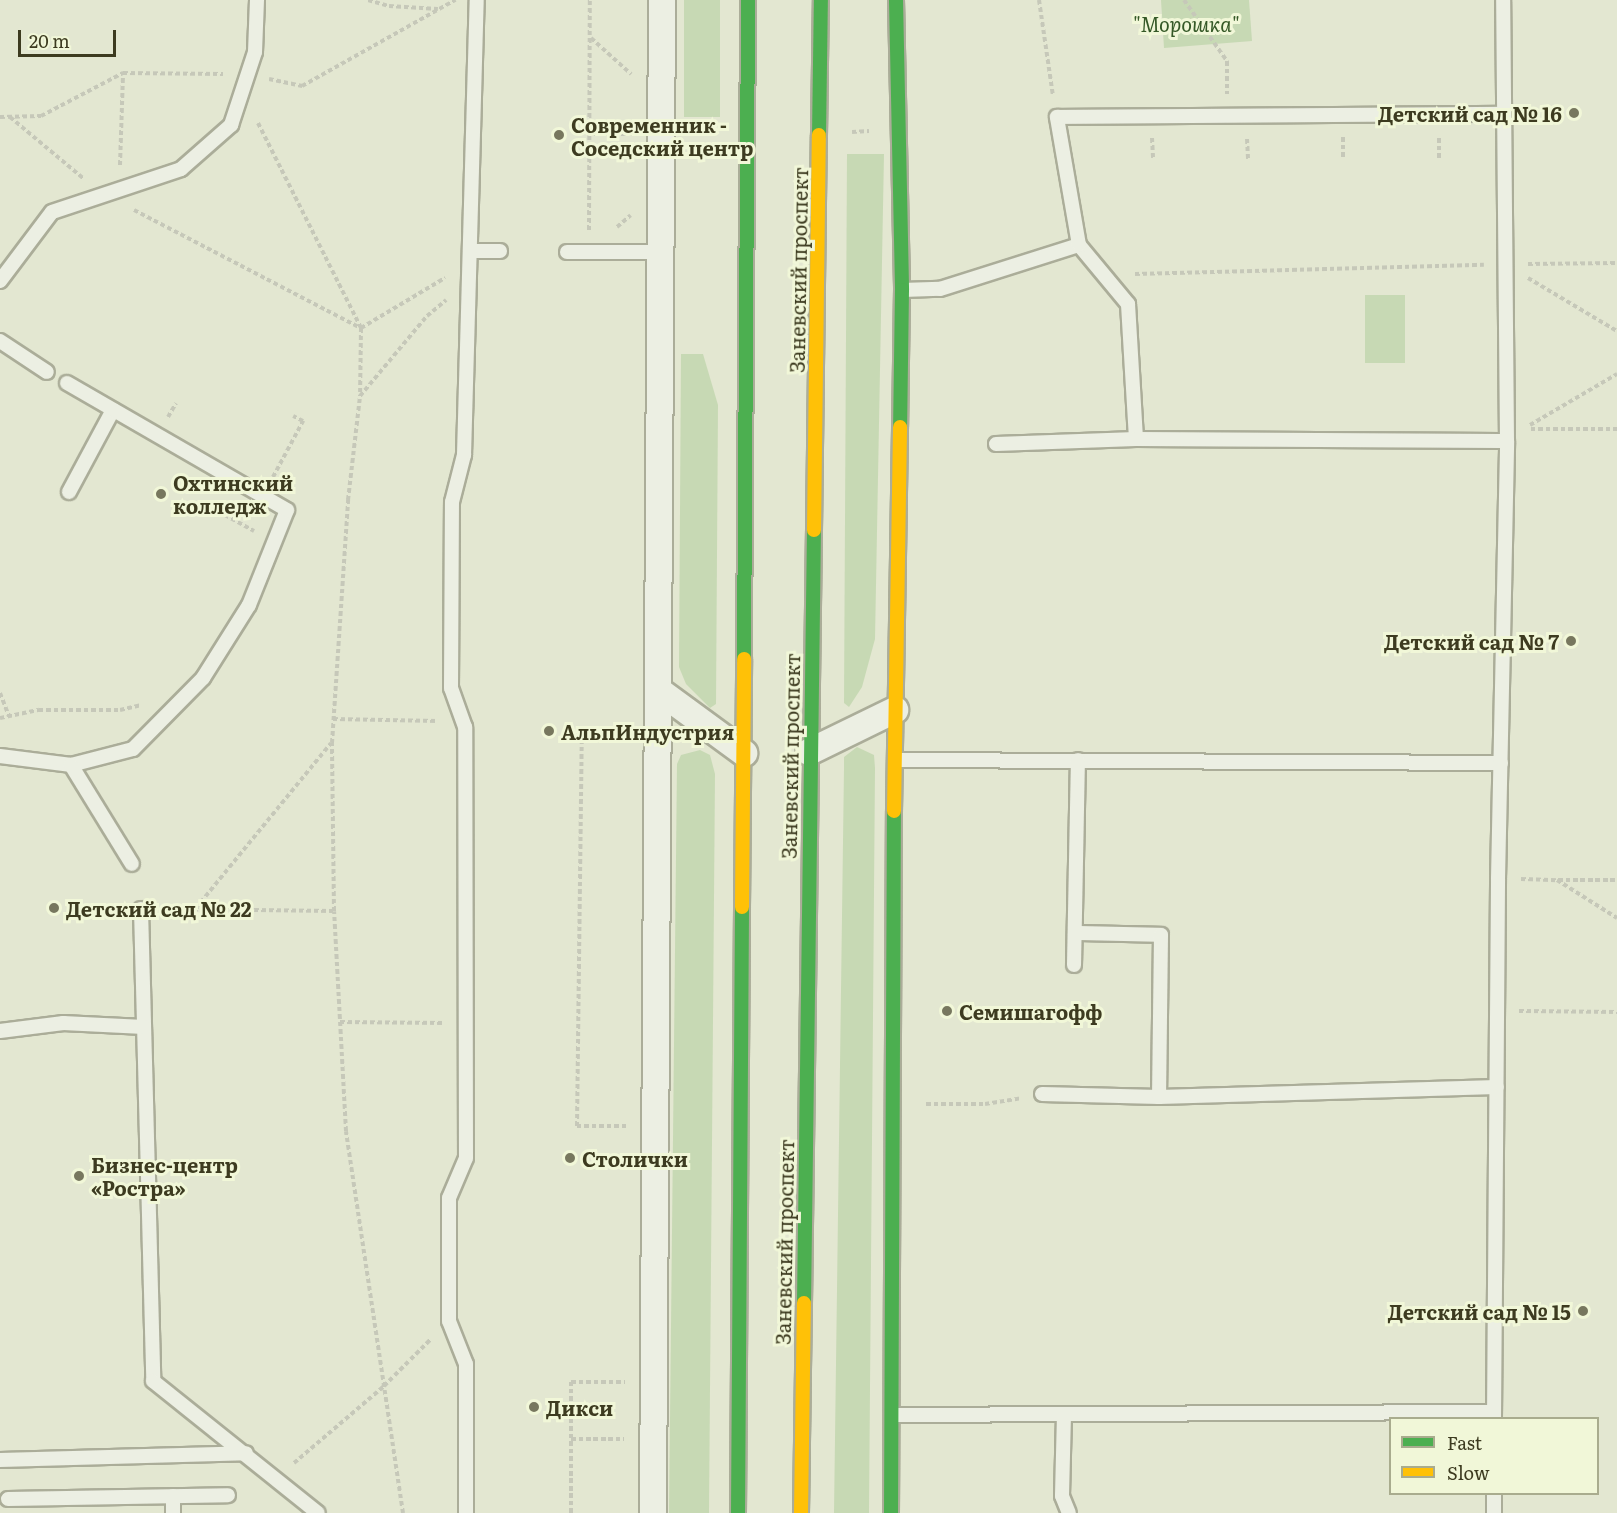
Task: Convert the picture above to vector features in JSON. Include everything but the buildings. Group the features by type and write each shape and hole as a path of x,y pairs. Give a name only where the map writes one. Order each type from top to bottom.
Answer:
{"main road":[{"path":"738,1513 748,0"},
{"name":"Заневский проспект","path":"801,1513 809,752 821,0"},
{"path":"891,1513 894,760 902,290 900,131 894,47 896,0"}],"street":[{"path":"653,1513 662,0"},
{"path":"658,690 744,753"},
{"path":"809,752 895,710"}],"lane":[{"path":"0,281 52,212 100,193 181,169 231,125 255,52 257,0"},
{"path":"466,1513 466,1364 449,1321 449,1198 466,1158 464,722 451,688 452,502 464,455 477,0"},
{"path":"892,1415 1494,1415 1498,879 1507,441 1503,0"},
{"path":"1136,439 1128,304 1079,245 1057,117 1504,114"},
{"path":"902,290 940,289 1079,245"},
{"path":"471,257 500,251"},
{"path":"567,252 660,252"},
{"path":"0,341 47,372"},
{"path":"0,756 72,765 133,749 203,678 249,605 287,510 67,383"},
{"path":"69,492 113,410"},
{"path":"996,444 1136,439 1507,441"},
{"path":"894,760 1501,763"},
{"path":"1074,965 1078,760"},
{"path":"72,765 132,864"},
{"path":"141,909 153,1381 246,1453 318,1513"},
{"path":"1075,933 1161,935 1159,1097"},
{"path":"0,1032 63,1023 144,1027"},
{"path":"1042,1094 1159,1097 1497,1087"},
{"path":"1064,1414 1062,1496 1069,1513"},
{"path":"0,1460 246,1453"},
{"path":"1494,1495 1494,1513"},
{"path":"173,1496 173,1513"},
{"path":"8,1499 228,1496"}],"path":[{"path":"368,0 389,6 438,9"},
{"path":"0,117 40,117 123,73 249,74 302,86 455,0"},
{"path":"589,252 590,0"},
{"path":"1039,0 1057,117"},
{"path":"1184,0 1227,62 1227,116"},
{"path":"591,38 641,82"},
{"path":"119,187 123,73"},
{"path":"243,92 361,328 360,396 348,500 333,719 334,911 346,1131 404,1513"},
{"path":"10,117 100,193 361,328"},
{"path":"361,328 471,257"},
{"path":"1104,275 1617,263"},
{"path":"1505,264 1617,331"},
{"path":"360,396 427,316 470,281"},
{"path":"1617,374 1523,429 1617,429"},
{"path":"262,496 303,421 293,416"},
{"path":"205,504 264,536"},
{"path":"0,693 9,717"},
{"path":"0,718 39,710 120,710 150,703"},
{"path":"333,719 464,722"},
{"path":"196,908 332,743"},
{"path":"582,756 576,1126 631,1126"},
{"path":"1498,879 1617,880"},
{"path":"1557,880 1617,918"},
{"path":"141,909 334,911"},
{"path":"1498,1011 1617,1012"},
{"path":"340,1022 466,1023"},
{"path":"926,1104 985,1104 1042,1094"},
{"path":"275,1479 384,1386 449,1321"},
{"path":"571,1513 571,1382 629,1382"},
{"path":"571,1439 628,1439"}],"green space":[{"path":"684,0 720,0 720,117 684,117"},
{"name":"\"Морошка\"","path":"1161,0 1249,0 1252,41 1164,48"},
{"path":"847,154 884,154 875,639 862,687 849,707 844,703"},
{"path":"1365,295 1405,295 1405,363 1365,363"},
{"path":"681,354 703,354 718,405 716,704 710,708 686,684 679,667"},
{"path":"857,747 874,755 875,768 869,1513 834,1513 844,757"},
{"path":"700,750 710,755 715,774 709,1513 669,1513 677,764 681,755"}],"traffic: fast":[{"path":"744,659 748,0"},
{"path":"819,135 821,0"},
{"path":"896,0 902,290 900,427"},
{"path":"804,1303 814,530"},
{"path":"891,1513 894,811"},
{"path":"738,1513 742,907"}],"traffic: slow":[{"path":"814,530 819,135"},
{"path":"894,811 900,427"},
{"path":"742,907 744,659"},
{"path":"801,1513 804,1303"}],"place":[{"name":"Детский сад № 16","path":"1574,113"},
{"name":"Современник - Соседский центр","path":"559,135"},
{"name":"Охтинский колледж","path":"161,494"},
{"name":"Детский сад № 7","path":"1571,641"},
{"name":"АльпИндустрия","path":"549,731"},
{"name":"Детский сад № 22","path":"54,908"},
{"name":"Семишагофф","path":"947,1011"},
{"name":"Столички","path":"570,1158"},
{"name":"Бизнес-центр «Ростра»","path":"79,1176"},
{"name":"Детский сад № 15","path":"1583,1311"},
{"name":"Дикси","path":"534,1407"}]}
